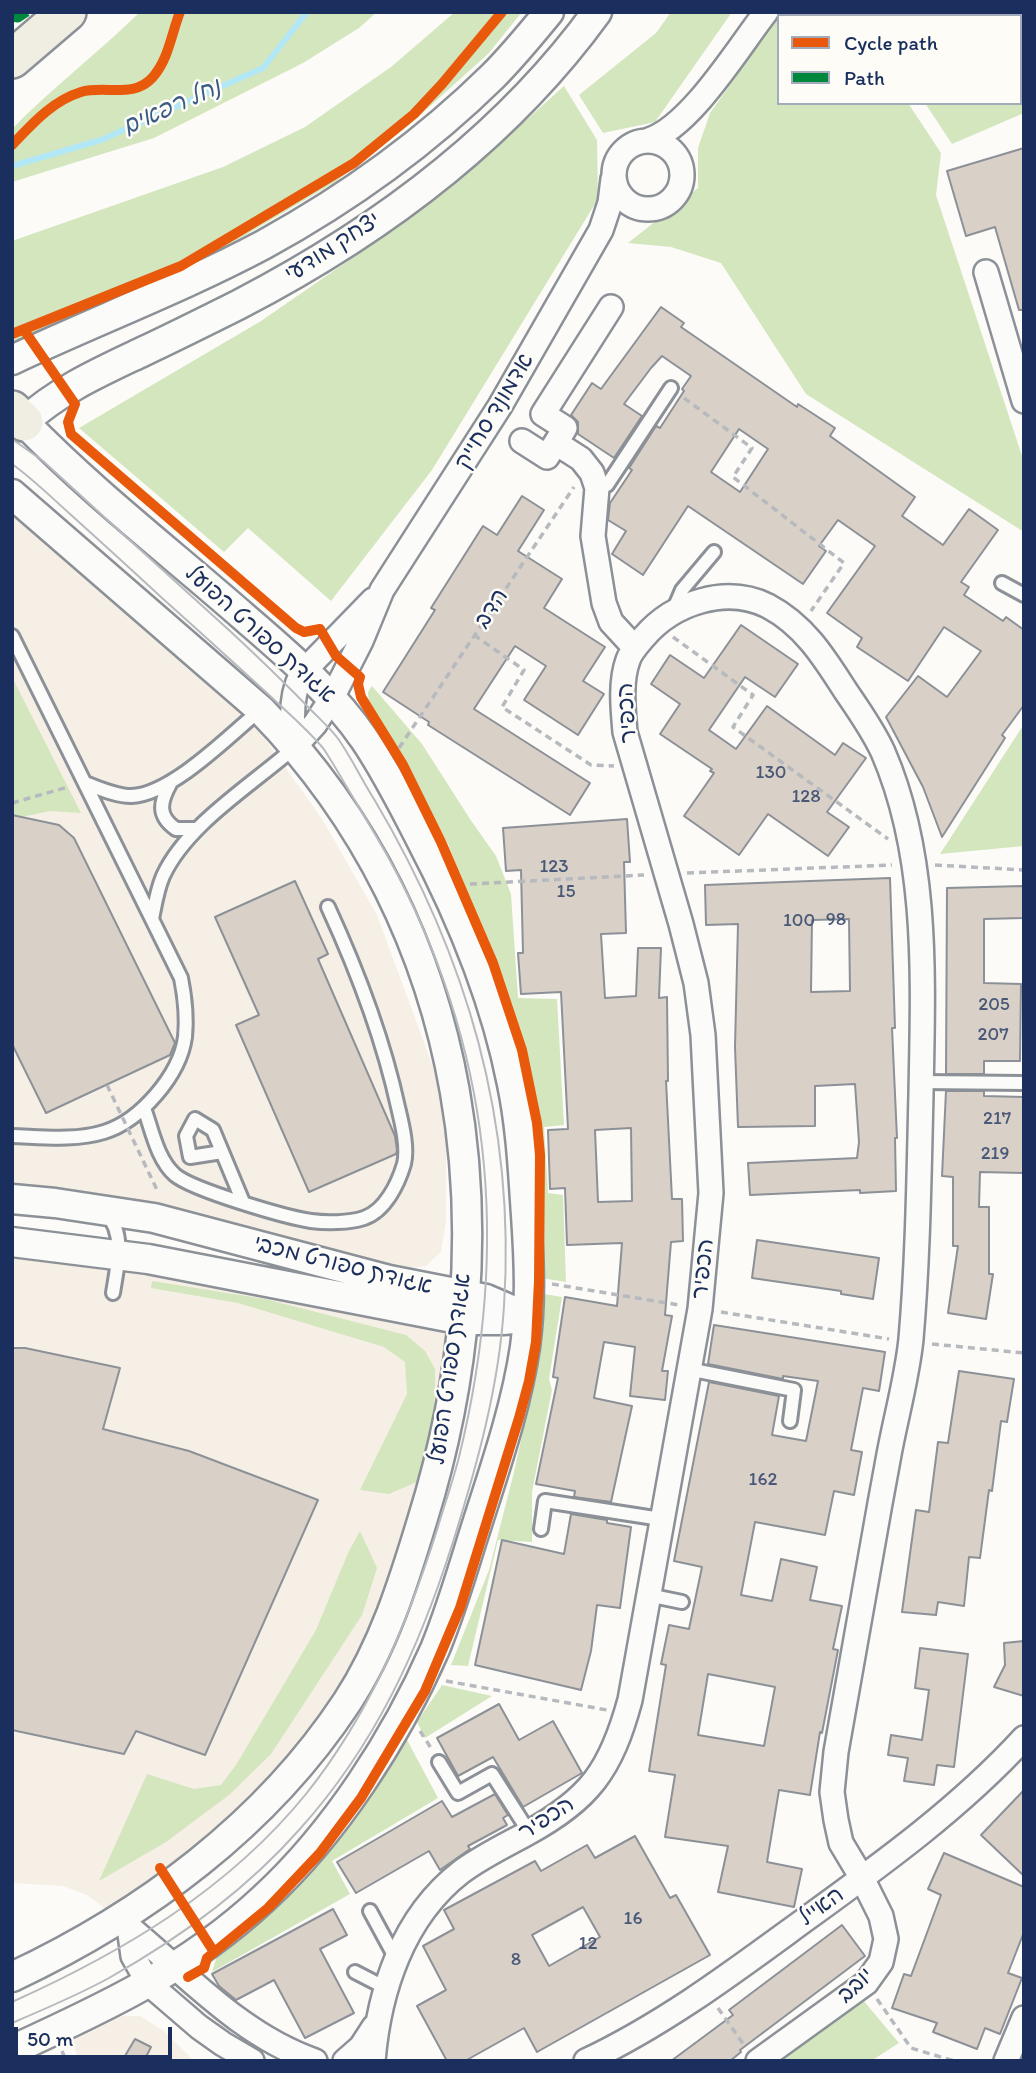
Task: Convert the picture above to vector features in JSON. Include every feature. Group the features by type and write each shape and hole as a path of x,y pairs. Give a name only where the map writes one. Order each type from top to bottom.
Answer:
{"main road":[{"path":"12,59 67,12"}],"street":[{"name":"יצחק מודעי","path":"12,360 200,275 307,219 368,178 452,113 493,77 549,12"},
{"name":"יצחק מודעי","path":"16,418 44,405 76,384 305,269 422,189 480,142 525,99 597,12"},
{"path":"646,209 626,202 616,189 613,179 615,163 624,150 671,130 696,104 766,12"},
{"path":"601,230 623,215 662,206 675,196 682,181 684,133 696,104"},
{"path":"649,140 669,148 681,165"},
{"name":"אדמונד סחייק","path":"295,746 316,724 332,698 357,650 382,590 500,405 601,230 609,208 613,179"},
{"path":"986,272 1024,401"},
{"path":"522,441 547,457 565,428 543,414 611,307"},
{"name":"אגודת ספורט הפועל","path":"12,2050 149,1984 209,1945 262,1900 305,1857 360,1781 407,1706 436,1646 516,1392 528,1317 528,1250 517,1119 513,1086 494,1011 469,941 442,880 379,763 332,698 304,670 16,418"},
{"path":"556,443 588,466 597,488 593,536 604,603 611,622 635,648"},
{"name":"אגודת ספורט הפועל","path":"12,494 261,709 295,746 351,824 382,874 404,918 436,1007 452,1073 461,1135 466,1236 464,1307 449,1414 436,1475 401,1588 368,1667 325,1733 299,1766 234,1831 191,1869 124,1923 12,1978"},
{"name":"אדמונד סחייק","path":"295,746 293,699 304,670 382,590"},
{"path":"664,617 715,597 733,597 763,603 786,616 826,660 882,749 909,830 921,966 921,1082 911,1342 838,1738 832,1792 841,1843 862,1878"},
{"name":"הכפיר","path":"373,2061 386,1988 396,1959 416,1922 441,1889 462,1871 566,1811 599,1775 617,1741 626,1714 700,1309 711,1193 703,1035 696,983 625,732 623,705 628,659 664,617"},
{"name":"אגודת ספורט מכבי","path":"12,1199 103,1209 154,1218 389,1280 503,1320 528,1317"},
{"name":"אגודת ספורט מכבי","path":"12,1242 464,1307"},
{"name":"האייל","path":"568,2061 594,2057 648,2029 706,1991 862,1878 942,1815 999,1765 1024,1738"},
{"name":"יובב","path":"760,2057 866,1983 881,1962 886,1939 881,1916 862,1878"},
{"path":"124,1923 234,2017 279,2045 315,2061"},
{"path":"124,1923 133,1956 149,1984 222,2044 252,2061"},
{"name":"הכפיר","path":"345,2061 361,2047 379,2018"},
{"path":"1006,2061 1024,2018"}],"lane":[{"path":"597,488 607,485 671,388"},
{"path":"664,617 682,590 714,552"},
{"path":"1002,583 1024,595"},
{"path":"12,636 78,784 181,978 186,1004 185,1040 172,1074 144,1108 104,1132 75,1137 12,1136"},
{"path":"78,784 131,796 158,790 261,709"},
{"path":"152,919 163,876 181,846 196,829 295,746"},
{"path":"171,782 161,806 163,816 176,829 196,829"},
{"path":"144,1108 161,1155 175,1174 190,1183 243,1202 312,1221 365,1218 382,1206 394,1188 404,1162 403,1129 391,1072 352,958 328,906"},
{"path":"921,1082 1024,1083"},
{"path":"222,1153 243,1202"},
{"path":"103,1209 117,1228 113,1293"},
{"path":"688,1368 794,1390 790,1422"},
{"path":"541,1529 545,1501 661,1519"},
{"path":"648,1595 682,1602"},
{"path":"439,1762 458,1793 492,1774 529,1832"},
{"path":"370,1911 396,1959"},
{"path":"355,1972 386,1988"}],"path":[{"path":"671,388 752,448 733,477 844,563 799,628"},
{"path":"664,617 753,695 733,727 913,857"},
{"path":"474,635 524,670 502,707 590,765 635,768"},
{"path":"12,803 78,784"},
{"path":"460,884 665,874 913,857 1024,870"},
{"path":"107,1085 158,1192"},
{"path":"539,1282 911,1342 1024,1353"},
{"path":"444,1680 626,1714"},
{"path":"418,1728 439,1762"},
{"path":"866,1983 911,2048 954,2061"},
{"path":"706,1991 760,2057"}],"shaded area":[{"path":"12,511 238,701 322,819 377,915 436,1075 446,1145 446,1222 441,1252 426,1266 405,1269 12,1189"},
{"path":"12,1242 463,1320 401,1588 299,1766 119,1919 87,1895 63,1886 12,1883"},
{"path":"111,2016 140,2016 164,2031 194,2061 79,2061 70,2035"}],"green space":[{"path":"140,12 377,12 359,28 303,63 154,138 12,182 12,129"},
{"path":"455,12 522,12 488,54 408,126 335,182 168,281 28,338 12,340 12,241 223,167 305,127 391,67"},
{"path":"671,12 732,12 655,122 603,133 579,95 656,33"},
{"path":"1024,12 1024,113 952,144 926,105 1022,105 1022,14 924,14"},
{"path":"777,19 777,105 909,105 941,153 936,195 1024,462 1024,532 806,394 721,263 671,247 628,243 698,188 698,148 710,113"},
{"path":"564,86 597,140 598,199 432,470 331,601 248,528 224,552 79,428 261,321 348,261 462,178"},
{"path":"13,679 81,813 50,811 12,819"},
{"path":"372,686 422,744 496,856 511,894 518,998 557,999 564,1125 544,1127 548,1193 563,1195 566,1282 541,1278 543,1236 533,1127 521,1042 511,1005 448,844 382,722 369,705 368,692"},
{"path":"1024,724 1024,846 940,854"},
{"path":"152,1281 265,1299 406,1335 425,1351 435,1369 431,1441 417,1482 389,1494 360,1490 407,1394 405,1362 384,1347 238,1303 151,1288"},
{"path":"544,1294 562,1297 549,1379 552,1390 532,1492 532,1542 498,1540 468,1666 451,1665 489,1570 514,1472 534,1381"},
{"path":"360,1531 377,1568 362,1615 271,1754 229,1795 166,1842 99,1881 147,1774 194,1789 221,1785 236,1765 316,1630"},
{"path":"442,1685 492,1696 425,1738 417,1722"},
{"path":"406,1738 438,1798 332,1861 350,1894 212,1972 217,1956 281,1900 351,1817 389,1767"},
{"path":"863,2000 899,2043 871,2061 781,2061"}],"building":[{"path":"1024,148 1024,310 1019,310 995,227 966,236 947,171"},
{"path":"661,307 684,323 681,327 797,407 798,404 835,428 830,436 915,497 902,516 943,545 969,509 998,530 961,582 969,587 964,595 1003,621 1006,617 1024,630 1024,705 1002,735 1005,738 942,837 923,787 886,717 918,676 947,697 981,651 944,627 908,681 857,647 862,638 827,613 875,546 838,520 819,546 826,551 803,584 688,506 643,575 612,554 626,531 608,520 610,503 632,470 629,468 656,426 660,428 691,376 662,356 624,404 642,416 614,458 578,434 578,422 571,415 592,383 601,389","holes":["739,429 768,449 740,492 711,472"]},
{"path":"522,496 544,510 518,551 562,579 544,608 605,647 583,681 604,694 578,735 524,700 546,666 515,646 474,709 590,783 570,815 428,725 429,722 383,692 435,610 431,608 483,526 497,535"},
{"path":"741,625 798,664 775,697 745,677 709,730 736,749 767,706 835,755 843,743 866,758 827,812 849,827 828,856 768,814 739,855 684,816 714,773 660,734 680,704 651,684 670,655 704,678"},
{"path":"12,815 59,825 74,838 175,1043 170,1055 46,1113 12,1044"},
{"path":"627,819 630,862 624,862 626,933 601,934 605,998 636,996 638,948 661,948 659,998 667,997 666,1081 672,1199 682,1199 683,1241 671,1242 665,1315 672,1316 662,1371 668,1371 665,1400 630,1396 635,1347 604,1342 594,1398 632,1406 611,1502 574,1497 575,1491 536,1484 558,1378 553,1377 565,1297 617,1306 622,1243 567,1245 565,1188 550,1189 548,1130 568,1129 561,992 521,994 518,953 523,953 521,870 506,871 503,828","holes":["631,1128 632,1201 598,1202 595,1130"]},
{"path":"890,878 895,1028 892,1028 897,1138 896,1191 750,1195 748,1163 857,1158 859,1142 855,1084 815,1086 815,1126 738,1127 735,1047 738,924 706,925 705,885","holes":["849,919 850,991 811,992 812,920"]},
{"path":"295,881 328,954 318,959 395,1136 397,1150 396,1154 309,1192 236,1025 259,1015 215,917"},
{"path":"1023,886 1023,918 984,919 984,983 1021,984 1020,1061 984,1061 984,1074 946,1074 947,888"},
{"path":"946,1091 984,1091 984,1096 1024,1097 1024,1173 980,1172 979,1207 989,1207 989,1274 993,1274 986,1319 948,1313 958,1246 953,1246 953,1177 942,1176"},
{"path":"757,1240 879,1258 873,1299 841,1294 841,1291 752,1278"},
{"path":"714,1325 885,1352 879,1391 863,1388 851,1450 862,1452 854,1495 834,1491 825,1535 755,1522 741,1595 772,1601 781,1559 817,1567 810,1600 842,1606 833,1649 838,1650 822,1733 820,1732 810,1795 779,1790 767,1862 802,1869 794,1907 718,1892 728,1846 665,1837 675,1775 649,1771 666,1665 661,1664 669,1625 689,1629 702,1567 674,1561 709,1382 779,1396 772,1435 806,1441 818,1381 783,1376 783,1379 708,1364","holes":["708,1674 775,1687 764,1746 698,1735"]},
{"path":"12,1348 25,1348 120,1368 103,1429 189,1451 318,1500 205,1755 136,1731 124,1754 12,1730"},
{"path":"959,1371 1014,1379 1007,1422 1001,1421 980,1558 969,1557 964,1606 938,1602 936,1615 902,1612 916,1510 929,1512 938,1442 948,1443"},
{"path":"571,1514 631,1527 620,1608 597,1605 591,1651 581,1690 475,1665 502,1540 564,1554"},
{"path":"1024,1641 1024,1696 994,1687 1005,1665 1004,1643"},
{"path":"920,1648 968,1654 954,1767 937,1765 934,1785 904,1781 908,1758 888,1755 891,1735 922,1740 929,1690 915,1688"},
{"path":"499,1704 519,1740 553,1721 582,1773 523,1807 493,1757 458,1776 437,1738"},
{"path":"1024,1790 1024,1876 981,1835"},
{"path":"495,1794 508,1815 503,1818 507,1825 468,1846 470,1849 440,1870 429,1851 356,1893 337,1862 442,1801 452,1817"},
{"path":"635,1836 670,1898 676,1895 710,1955 537,2052 524,2028 465,2061 447,2061 417,2006 446,1990 423,1946 454,1929 444,1910 535,1861 541,1871 587,1845 595,1858","holes":["583,1907 600,1937 549,1966 532,1935"]},
{"path":"944,1853 1024,1887 1024,1932 1008,1973 1022,1978 1000,2034 985,2028 977,2049 933,2032 937,2023 892,2008 904,1974 911,1976 941,1895 928,1889"},
{"path":"333,1909 347,1935 320,1949 354,2013 305,2038 274,1980 236,2000 219,1986 212,1974"},
{"path":"842,1925 865,1956 740,2050 730,2061 671,2061 733,2015 729,2010"},
{"path":"135,2039 151,2047 144,2061 122,2061"}],"waterway":[{"name":"נחל רפאים","path":"12,166 101,140 263,68 307,12"}],"tram line":[{"path":"12,439 43,461 230,631 327,726 344,747 407,858 459,980 478,1042 493,1106 502,1171 506,1238 504,1306 492,1396 453,1542 425,1620 392,1695 350,1765 299,1830 257,1873 210,1912 109,1978 12,2023"},
{"path":"12,464 42,488 268,694 310,734 330,758 387,855 423,927 450,1000 470,1074 482,1148 487,1224 485,1300 475,1378 457,1466 413,1600 384,1668 349,1733 306,1794 276,1828 208,1889 133,1940 12,2002"}],"marked path":[{"path":"12,17 18,18 27,12"}],"cycle path":[{"path":"12,145 43,114 71,96 90,90 128,90 145,84 163,62 180,12"},
{"path":"12,334 181,266 354,163 414,114 502,12"},
{"path":"24,330 75,404 68,422 71,434 296,628 304,632 320,629 336,656 360,677 358,684 361,697 403,765 441,842 493,963 522,1050 537,1123 540,1155 536,1342 519,1418 460,1608 425,1691 361,1798 320,1853 268,1908 207,1958 204,1968 188,1977"},
{"path":"160,1868 214,1952"}]}
